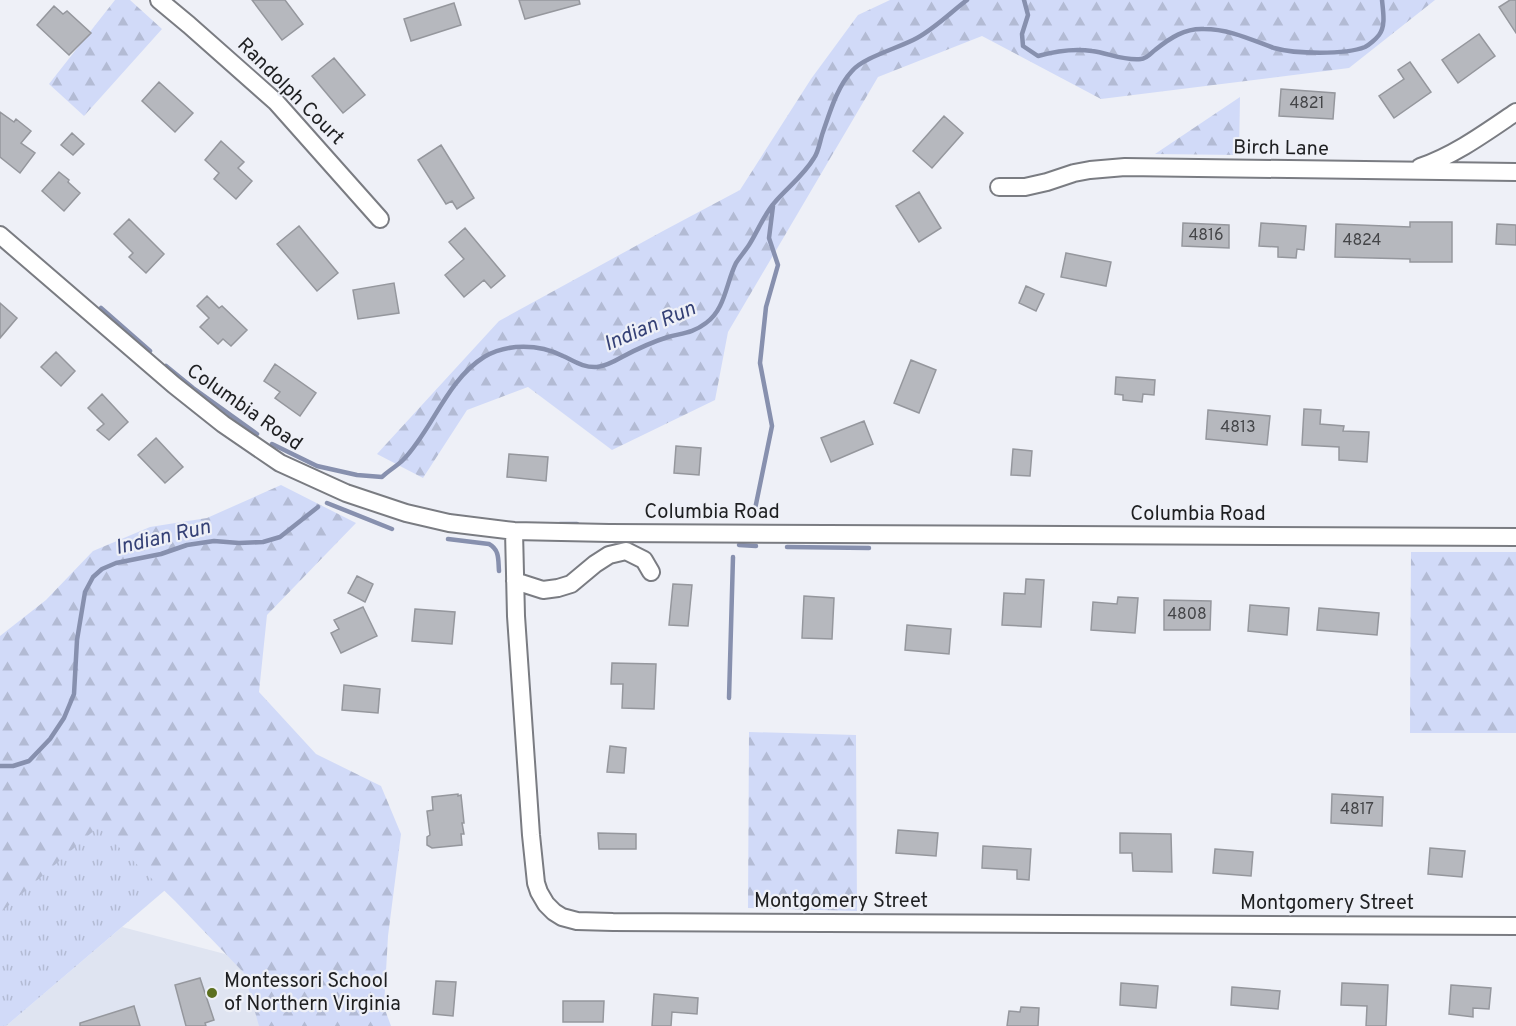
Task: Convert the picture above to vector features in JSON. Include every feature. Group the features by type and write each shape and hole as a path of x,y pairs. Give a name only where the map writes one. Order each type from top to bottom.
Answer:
{"street":[{"name":"Randolph Court","path":"162,1 276,102 380,219"},
{"path":"1410,171 1436,162 1477,139 1516,112"},
{"name":"Birch Lane","path":"999,188 1025,187 1074,173 1125,167 1516,172"},
{"name":"Columbia Road","path":"0,235 174,385 223,424 280,463 346,493 406,513 449,523 514,531 625,533 1516,537"},
{"name":"Montgomery Street","path":"514,531 519,662 536,883 546,904 562,917 577,921 613,922 1516,926"},
{"path":"625,533 626,551"},
{"path":"595,564 600,550 625,533"},
{"path":"515,581 543,590 558,588 571,584 609,555 626,551 644,560 651,572"}],"shaded area":[{"name":"Montessori School of Northern Virginia","path":"122,927 248,960 377,1026 6,1026"}],"green space":[{"path":"115,0 130,0 162,29 84,116 49,84"},
{"path":"890,0 1435,0 1349,68 1101,99 982,36 878,77 728,332 715,400 612,450 528,387 467,410 423,478 377,454 499,321 740,190 811,79 858,15"},
{"path":"1240,97 1239,155 1155,154"},
{"path":"281,485 356,523 267,615 259,692 316,754 381,786 401,834 388,936 384,1007 391,1026 259,1026 244,973 175,901 98,827 0,913 0,636 46,600 93,551 150,527 207,518"},
{"path":"1411,552 1516,552 1516,733 1410,733"},
{"path":"0,686 232,833 6,1026 0,1026"},
{"path":"749,732 856,735 857,911 748,908"}],"building":[{"path":"252,0 285,0 303,24 282,40"},
{"path":"519,0 579,0 580,4 525,19"},
{"path":"1510,0 1516,0 1516,33 1499,7"},
{"path":"454,3 461,25 411,41 404,19"},
{"path":"54,6 63,14 67,11 91,33 69,55 37,25"},
{"path":"1479,34 1495,56 1458,83 1442,60"},
{"path":"334,58 365,95 343,113 312,76"},
{"path":"1410,62 1431,92 1394,118 1379,96 1404,79 1398,70"},
{"path":"159,82 193,113 175,132 142,101"},
{"path":"1281,89 1335,93 1333,119 1279,116"},
{"path":"0,112 14,122 16,119 31,131 21,143 35,153 20,173 0,157"},
{"path":"944,116 963,133 932,168 913,151"},
{"path":"72,133 84,144 73,155 61,145"},
{"path":"221,141 244,162 238,168 252,181 236,199 214,179 219,173 205,160"},
{"path":"441,145 474,198 457,209 452,201 446,204 418,160"},
{"path":"59,172 80,193 64,211 42,191"},
{"path":"919,192 941,228 919,242 896,206"},
{"path":"129,219 164,254 146,273 129,257 133,253 114,234"},
{"path":"1410,222 1452,222 1452,262 1335,257 1336,224 1410,227"},
{"path":"1183,223 1229,225 1229,248 1182,246"},
{"path":"1261,223 1306,226 1304,250 1297,249 1296,258 1278,257 1278,247 1259,246"},
{"path":"1497,224 1516,225 1516,245 1496,244"},
{"path":"299,226 338,273 317,291 277,244"},
{"path":"465,228 505,276 491,288 484,280 464,297 445,275 464,259 449,242"},
{"path":"1066,253 1111,262 1106,286 1061,277"},
{"path":"394,283 399,313 358,319 353,290"},
{"path":"1026,286 1044,294 1036,311 1019,303"},
{"path":"207,296 219,308 222,306 247,330 231,346 223,339 218,344 200,327 209,318 197,306"},
{"path":"0,303 17,318 0,338"},
{"path":"56,352 75,371 61,386 41,367"},
{"path":"911,360 936,370 919,413 894,403"},
{"path":"275,364 316,393 300,416 275,398 280,392 264,381"},
{"path":"1116,377 1155,380 1154,395 1143,394 1142,402 1123,400 1123,395 1115,394"},
{"path":"102,394 128,422 109,440 97,430 104,424 88,408"},
{"path":"1304,409 1321,410 1320,424 1344,426 1343,431 1369,432 1367,462 1339,460 1339,447 1302,445"},
{"path":"1208,410 1270,416 1267,445 1206,439"},
{"path":"864,421 873,444 831,462 821,438"},
{"path":"156,438 183,467 165,483 138,455"},
{"path":"676,446 701,448 699,475 674,473"},
{"path":"1013,449 1032,451 1030,476 1011,475"},
{"path":"509,454 548,457 546,481 507,477"},
{"path":"357,576 373,584 365,602 348,593"},
{"path":"1026,579 1044,580 1041,627 1002,625 1004,593 1025,594"},
{"path":"673,584 692,585 688,626 669,625"},
{"path":"804,596 834,598 832,639 802,638"},
{"path":"1118,597 1138,598 1135,633 1091,630 1093,602 1117,604"},
{"path":"1164,600 1211,601 1210,630 1164,630"},
{"path":"1250,605 1289,608 1287,635 1248,631"},
{"path":"363,607 377,636 341,653 331,633 339,629 334,620"},
{"path":"1319,608 1379,613 1377,635 1317,630"},
{"path":"415,609 455,612 452,644 412,641"},
{"path":"907,625 951,629 949,654 905,650"},
{"path":"612,663 656,664 654,709 622,708 623,684 611,684"},
{"path":"344,685 380,689 378,713 342,710"},
{"path":"610,746 626,748 624,773 607,772"},
{"path":"458,794 458,796 461,795 464,823 462,823 464,834 461,834 462,845 432,848 427,845 427,837 430,835 427,811 433,810 432,797"},
{"path":"1332,794 1383,797 1382,826 1331,823"},
{"path":"898,830 938,833 936,856 896,853"},
{"path":"598,833 636,834 636,849 599,849"},
{"path":"1120,833 1171,834 1172,872 1133,871 1132,853 1120,853"},
{"path":"983,846 1031,849 1029,880 1017,879 1017,870 982,868"},
{"path":"1430,848 1465,851 1462,877 1428,874"},
{"path":"1215,849 1253,852 1251,876 1213,873"},
{"path":"200,978 214,1020 205,1023 206,1026 186,1026 175,985"},
{"path":"436,981 456,982 453,1016 433,1014"},
{"path":"1121,983 1158,986 1156,1008 1120,1005"},
{"path":"1342,983 1388,985 1386,1026 1366,1026 1367,1006 1341,1005"},
{"path":"1451,985 1491,988 1489,1009 1473,1008 1473,1017 1449,1014"},
{"path":"1232,987 1280,991 1278,1009 1231,1005"},
{"path":"654,994 698,998 697,1014 672,1012 671,1026 652,1026"},
{"path":"563,1001 604,1001 603,1022 563,1022"},
{"path":"134,1006 140,1026 80,1026 80,1023"},
{"path":"1021,1007 1039,1008 1038,1026 1007,1026 1009,1011 1020,1012"}],"waterway":[{"name":"Indian Run","path":"272,444 317,466 357,475 382,477 414,448 460,379 471,367 493,352 513,347 534,347 554,352 583,365 597,367 604,366 656,341 697,329 712,318 717,311 736,263 768,212 806,170 816,155 834,100 847,77 865,61 924,34 967,0"},
{"name":"Indian Run","path":"1024,0 1028,15 1022,34 1023,46 1038,56 1058,51 1078,50 1135,59 1143,59 1172,38 1197,29 1213,29 1231,33 1274,48 1294,52 1320,53 1356,50 1368,45 1381,31 1384,18 1382,0"},
{"path":"754,514 772,426 760,363 766,307 778,265 769,238 773,206"},
{"path":"101,308 150,351"},
{"path":"166,366 257,434"},
{"path":"327,503 392,529"},
{"name":"Indian Run","path":"0,766 13,766 29,761 50,739 64,718 74,694 77,640 85,592 93,577 102,569 116,563 161,554 187,545 214,541 263,542 280,537 318,507"},
{"path":"560,524 577,524"},
{"path":"448,539 493,546 497,552 499,571"},
{"path":"739,545 756,546"},
{"path":"787,547 869,548"},
{"path":"729,698 733,557"}],"place":[{"name":"Montessori School of Northern Virginia","path":"212,993"}]}
